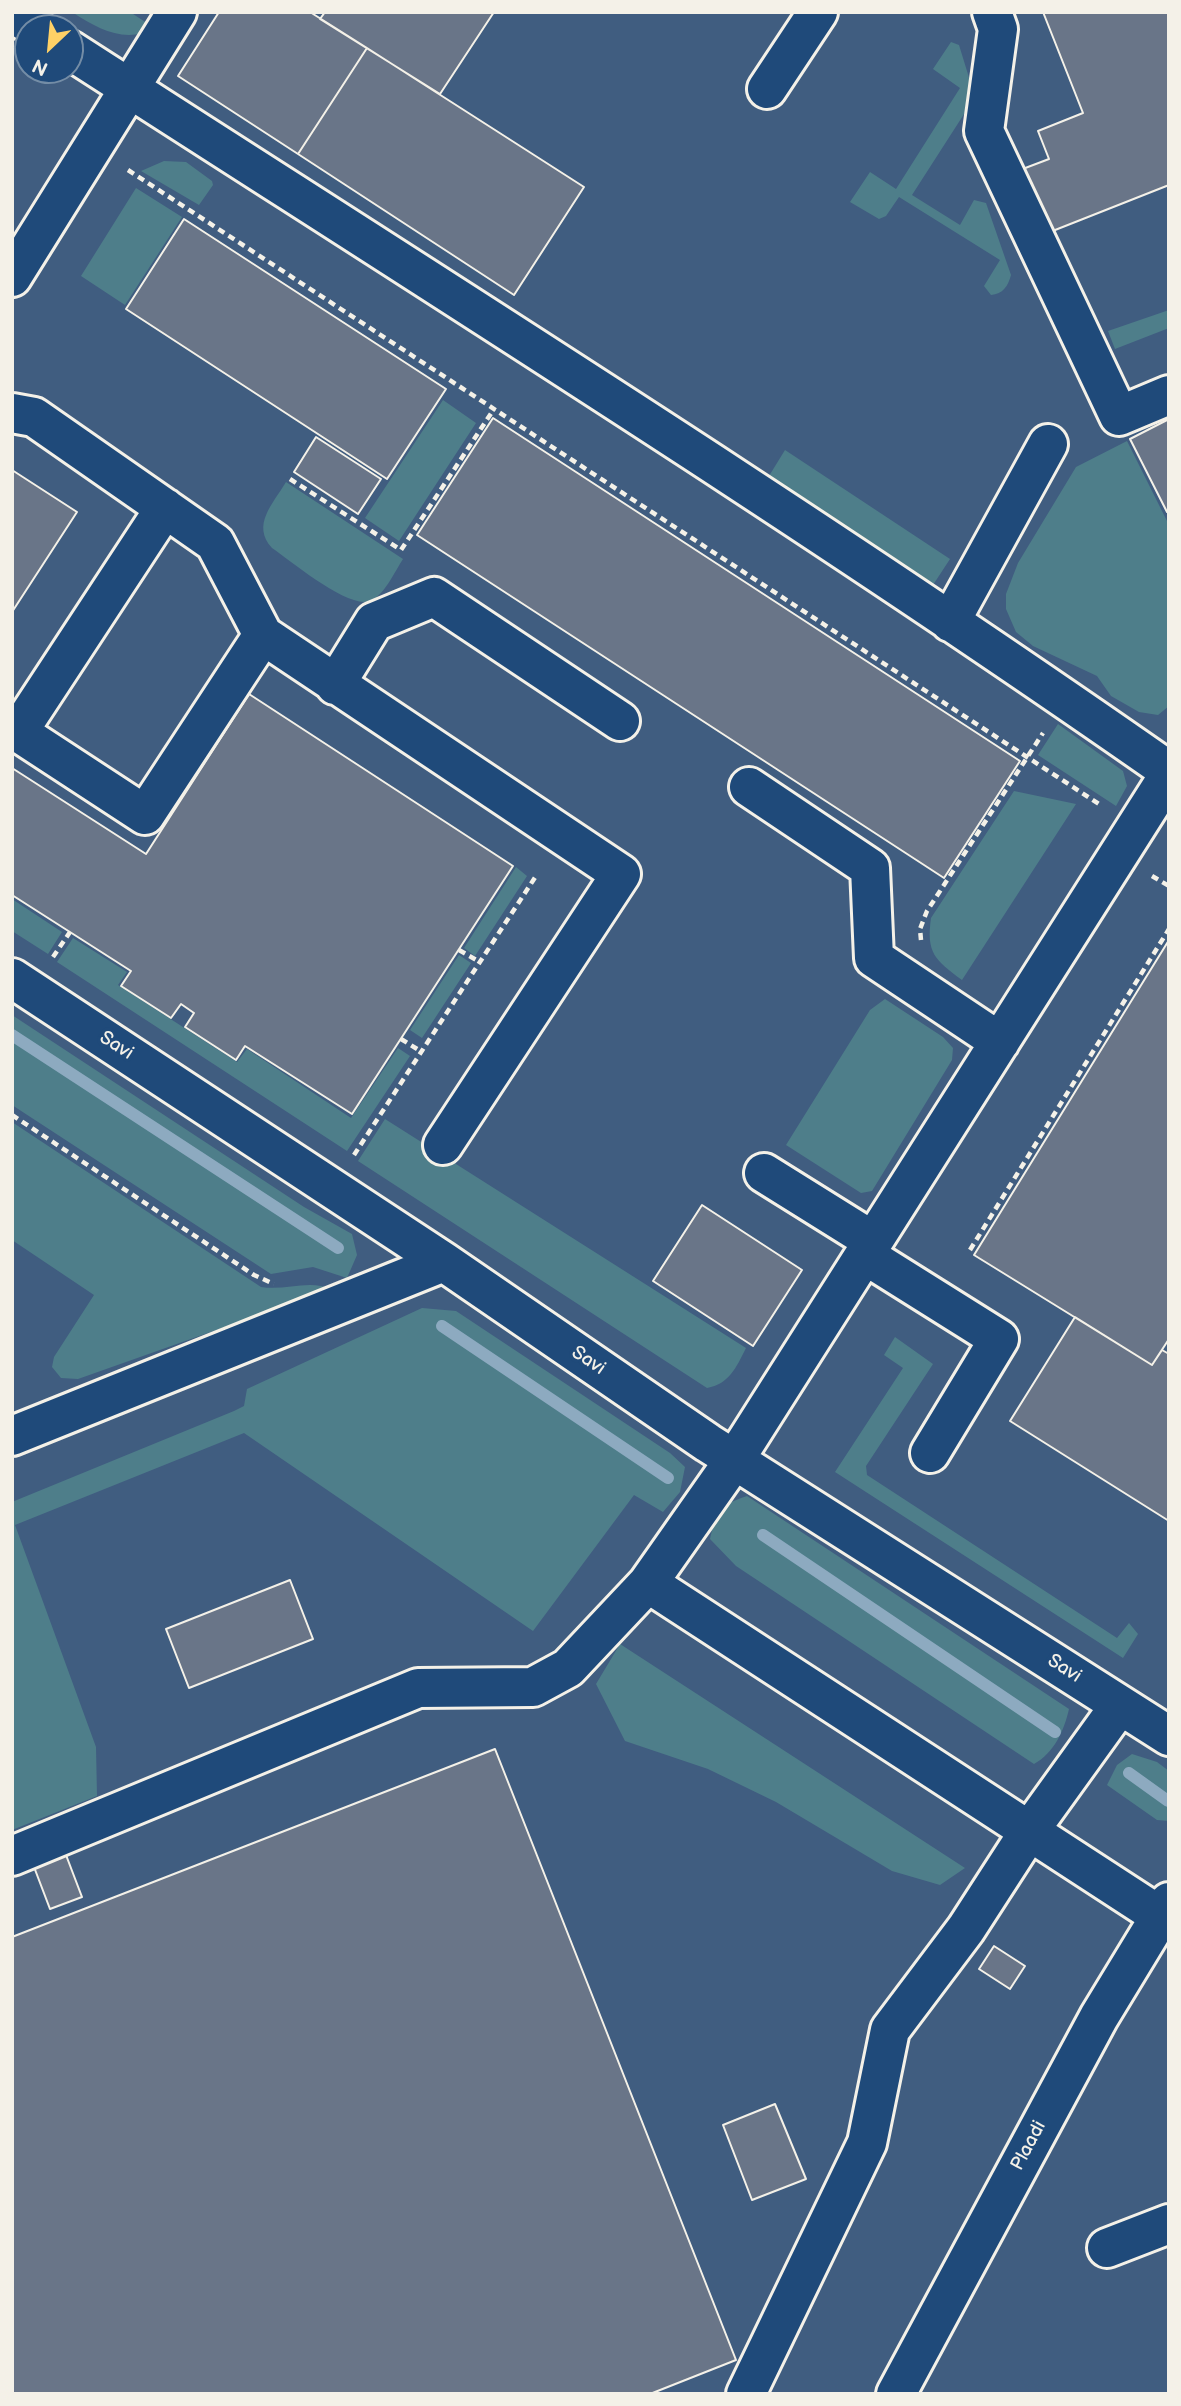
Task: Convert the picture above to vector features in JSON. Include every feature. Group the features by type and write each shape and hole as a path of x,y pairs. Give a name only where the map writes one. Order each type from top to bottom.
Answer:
{"street":[{"path":"12,277 177,12"},
{"path":"767,89 818,12"},
{"path":"992,12 998,29 984,131 1119,416 1169,395"},
{"path":"12,1856 418,1688 533,1687 568,1668 648,1583 735,1459 1169,773 1066,699 617,402 84,59"},
{"path":"12,413 34,416 215,543 263,635 621,874 443,1145"},
{"path":"950,622 1048,444"},
{"path":"165,508 18,732 145,815 263,635"},
{"path":"335,685 374,622 434,597 620,720"},
{"path":"749,787 870,868 874,958 1000,1042"},
{"name":"Savi","path":"29,973 444,1262 735,1459 1169,1736"},
{"path":"764,1173 999,1339 930,1453"},
{"path":"12,1436 444,1262"},
{"path":"648,1583 1030,1830 1165,1909"},
{"path":"746,2394 867,2143 890,2030 966,1929 1030,1830 1120,1705"},
{"name":"Plaadi","path":"896,2394 1099,2017 1165,1909"},
{"path":"1107,2248 1169,2224"}],"path":[{"path":"92,146 1136,828"},
{"path":"290,478 401,550 494,409"},
{"path":"921,948 920,929 927,911 1066,699"},
{"path":"348,1165 536,876"},
{"path":"970,1250 1169,929"},
{"path":"29,973 70,932"},
{"path":"459,950 480,962"},
{"path":"401,1039 422,1052"},
{"path":"12,1115 254,1275 270,1283 285,1284"}],"shaded area":[{"path":"12,12 1169,12 1169,2394 12,2394"}],"green space":[{"path":"72,12 130,12 156,29 122,35 92,24 84,19 84,14"},
{"path":"951,42 959,45 975,97 912,195 960,225 974,200 986,203 1011,275 1004,289 991,295 984,286 1000,260 899,197 886,216 879,219 850,202 870,172 896,189 960,88 933,69"},
{"path":"164,161 186,162 212,181 213,185 199,205 141,171"},
{"path":"136,188 182,217 125,305 81,276"},
{"path":"1169,310 1169,328 1115,349 1108,331"},
{"path":"443,400 476,423 399,541 365,518"},
{"path":"1127,441 1169,525 1169,706 1158,715 1139,712 1111,696 1097,676 1033,646 1016,632 1006,609 1006,594 1018,563 1076,467"},
{"path":"785,450 950,559 933,585 769,476"},
{"path":"286,482 403,559 375,598 360,602 348,598 272,548 266,539 264,523 270,506"},
{"path":"1058,724 1123,771 1127,786 1116,806 1038,755"},
{"path":"1014,791 1076,804 962,980 934,955 930,940 931,918"},
{"path":"516,867 527,876 475,956 464,948"},
{"path":"12,899 62,932 48,954 12,931"},
{"path":"73,938 127,972 118,985 237,1062 247,1049 351,1118 398,1048 410,1056 347,1151 57,962"},
{"path":"459,955 471,963 422,1038 410,1030"},
{"path":"885,999 943,1037 953,1048 952,1060 872,1191 861,1193 786,1145 870,1010"},
{"path":"12,1015 304,1207 352,1234 357,1255 347,1278 313,1267 271,1274 12,1105"},
{"path":"385,1119 746,1348 735,1368 721,1383 707,1388 358,1161"},
{"path":"12,1122 261,1287 314,1285 332,1289 78,1379 61,1378 52,1367 54,1357 94,1295 12,1240"},
{"path":"422,1308 456,1311 670,1453 685,1467 680,1492 663,1512 634,1495 533,1631 244,1433 15,1525 96,1747 97,1796 12,1830 12,1502 234,1411 244,1406 247,1389"},
{"path":"895,1337 933,1364 866,1466 867,1475 1117,1638 1129,1623 1138,1634 1123,1658 835,1472 903,1368 884,1355"},
{"path":"747,1496 1069,1709 1053,1748 1034,1764 736,1566 710,1539 720,1510"},
{"path":"620,1644 965,1868 940,1885 892,1871 776,1802 708,1769 625,1741 596,1684"},
{"path":"1132,1754 1157,1762 1169,1771 1169,1821 1157,1820 1107,1785 1117,1765"}],"building":[{"path":"219,12 310,12 367,48 298,154 178,76"},
{"path":"325,12 494,12 440,94 320,19"},
{"path":"1043,12 1169,12 1169,185 1045,234 1020,170 1049,159 1038,131 1083,113"},
{"path":"367,48 584,187 514,295 298,154"},
{"path":"184,219 446,389 387,479 126,309"},
{"path":"493,418 1020,761 944,878 417,535"},
{"path":"1169,419 1169,511 1167,512 1130,439"},
{"path":"316,437 381,479 358,514 294,472"},
{"path":"12,470 77,512 12,612"},
{"path":"249,694 513,866 352,1114 245,1046 236,1060 185,1027 194,1013 181,1004 171,1018 121,986 131,971 12,895 12,768 146,854"},
{"path":"1169,940 1169,1339 1152,1365 974,1255"},
{"path":"702,1205 802,1270 753,1346 653,1281"},
{"path":"1075,1317 1152,1365 1162,1350 1169,1354 1169,1521 1010,1421"},
{"path":"290,1580 313,1639 189,1688 166,1629"},
{"path":"495,1749 736,2360 650,2394 12,2394 12,1937"},
{"path":"66,1855 82,1897 50,1909 34,1867"},
{"path":"994,1946 1025,1966 1010,1989 979,1969"},
{"path":"775,2104 806,2179 752,2200 723,2125"}],"waterway":[{"path":"12,1035 338,1248"},
{"path":"442,1326 668,1478"},
{"path":"763,1535 1055,1732"},
{"path":"1129,1773 1168,1801"}]}
